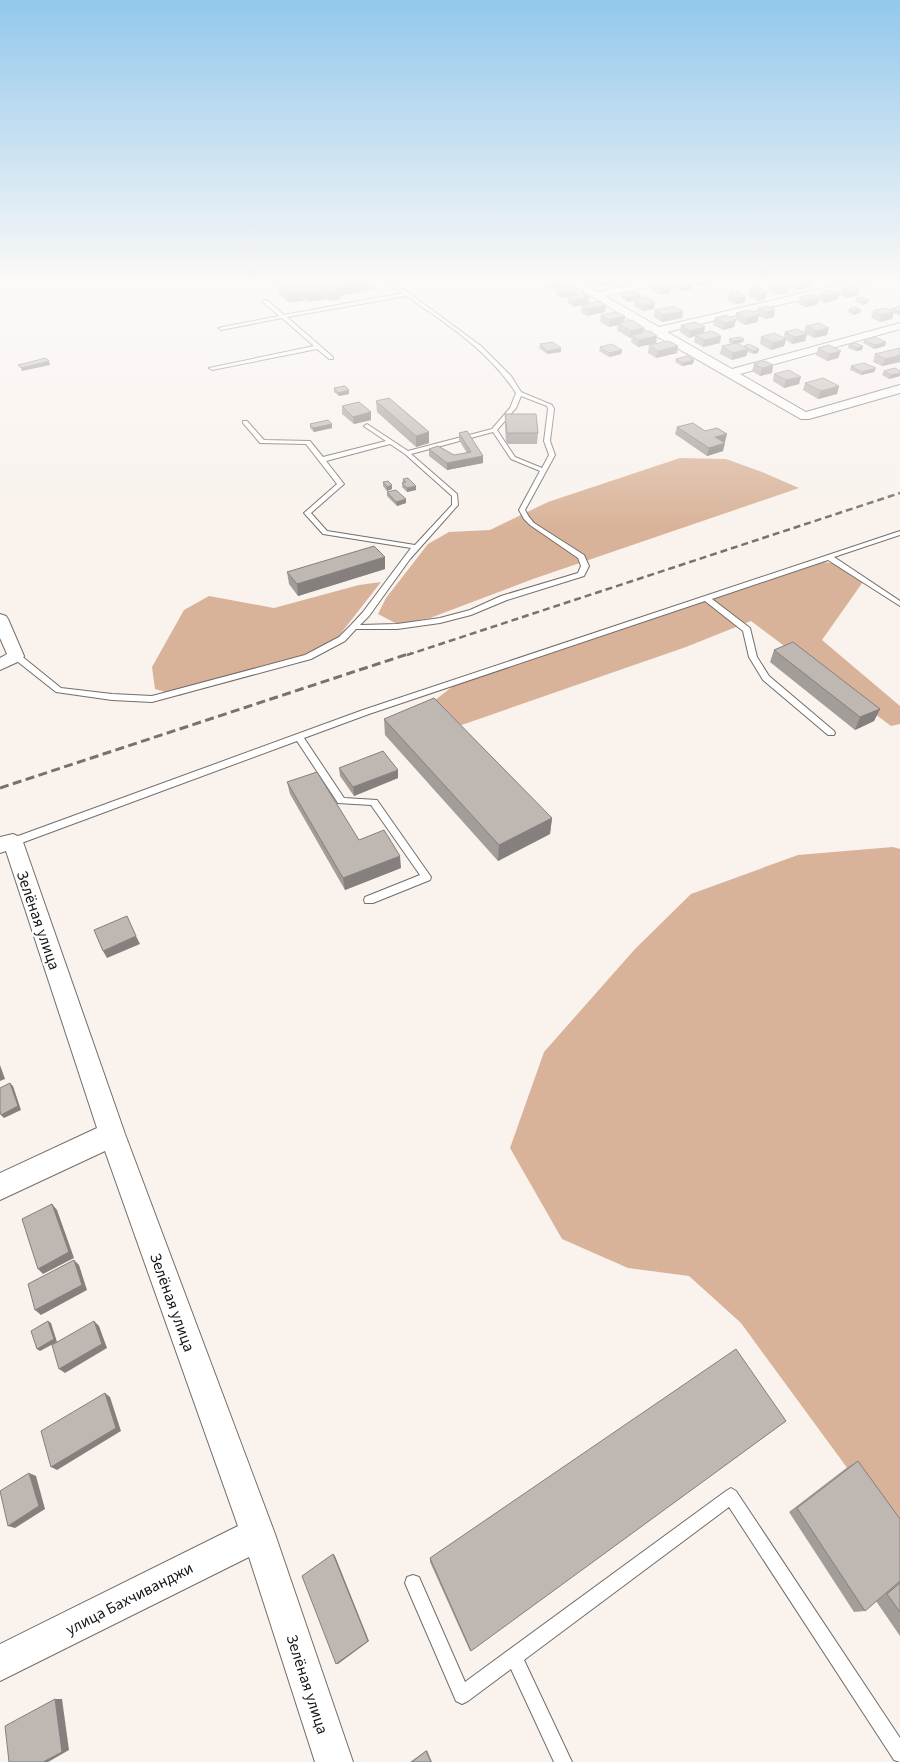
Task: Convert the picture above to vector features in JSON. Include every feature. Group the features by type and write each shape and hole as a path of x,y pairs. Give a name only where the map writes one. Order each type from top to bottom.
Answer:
{"street":[{"path":"714,364 805,416 900,389"},
{"path":"729,373 761,364"},
{"path":"0,619 16,656 0,665"},
{"name":"Зелёная улица","path":"6,844 258,1534 334,1762"},
{"path":"0,1187 112,1134"},
{"name":"улица Бахчиванджи","path":"0,1662 258,1534"}],"lane":[{"path":"212,368 231,364"},
{"path":"354,627 386,629 469,613 503,598 555,584 581,574 585,566 581,557 532,524 522,510 542,470 552,455 547,441 551,410 549,405 519,393 514,382 498,364"},
{"path":"406,453 494,430 513,408 519,393"},
{"path":"245,422 262,442 308,442 341,484 306,513 325,533 416,547"},
{"path":"16,656 59,690 112,697 152,699 308,657 342,639 366,614 416,547 455,505 455,495 406,453 367,426"},
{"path":"494,430 513,458 542,470"},
{"path":"322,460 390,442"},
{"path":"6,844 451,683 897,534"},
{"path":"829,557 900,604"},
{"path":"706,598 747,630 753,657 766,678 831,733"},
{"path":"299,737 341,801 374,802 426,877 369,900"},
{"path":"414,1583 462,1695 731,1496 900,1754"},
{"path":"514,1657 563,1762"}],"shaded area":[{"path":"680,458 726,459 799,488 533,579 430,618 397,624 378,614 386,598 428,544 449,532 490,530 548,502"},
{"path":"824,562 843,565 865,579 822,640 900,706 900,724 891,726 751,621 686,647 450,729 426,707 461,680"},
{"path":"381,582 331,646 179,696 155,689 152,667 184,610 209,596 274,608 359,585"},
{"path":"893,847 900,849 900,1540 741,1323 689,1276 628,1268 562,1239 510,1148 544,1052 635,949 691,894 798,855"}],"building":[{"path":"21,364 36,364 21,368 18,365"},
{"path":"754,364 773,365 762,368"},
{"path":"867,364 876,368 862,372 851,366"},
{"path":"895,368 900,373 891,375 884,371"},
{"path":"789,370 801,377 786,380 774,374"},
{"path":"823,378 839,386 821,391 805,383"},
{"path":"345,386 349,390 338,393 334,388"},
{"path":"389,398 429,432 416,436 376,401"},
{"path":"359,402 371,412 353,417 342,406"},
{"path":"505,414 536,414 538,433 507,433"},
{"path":"328,420 332,424 313,428 310,424"},
{"path":"693,423 705,431 717,428 727,434 715,437 725,443 709,448 677,427"},
{"path":"467,431 483,456 447,463 429,449 438,446 454,455 471,452 459,433"},
{"path":"408,478 416,486 407,488 402,483 406,482 403,479"},
{"path":"388,481 392,485 387,487 383,482"},
{"path":"396,490 406,499 396,502 387,492"},
{"path":"374,546 385,557 297,584 287,572"},
{"path":"793,642 880,709 860,717 774,650"},
{"path":"434,698 552,818 499,845 384,719"},
{"path":"383,751 398,770 353,787 339,768"},
{"path":"317,772 359,840 384,830 400,856 343,878 287,782"},
{"path":"127,916 136,936 103,951 94,930"},
{"path":"10,1083 18,1106 1,1115 0,1088"},
{"path":"52,1204 69,1252 38,1269 22,1219"},
{"path":"74,1260 82,1285 35,1310 28,1284"},
{"path":"48,1321 54,1339 37,1349 31,1331"},
{"path":"94,1321 102,1344 59,1369 52,1345"},
{"path":"736,1349 786,1421 471,1651 430,1558"},
{"path":"105,1393 116,1428 51,1467 41,1431"},
{"path":"858,1461 900,1519 900,1581 865,1611 797,1508"},
{"path":"29,1473 39,1506 8,1526 0,1491"},
{"path":"333,1554 368,1641 336,1664 302,1576"},
{"path":"900,1583 900,1612 887,1594"},
{"path":"55,1699 62,1752 43,1762 9,1762 5,1726"},
{"path":"426,1751 431,1762 412,1762"}],"railway":[{"path":"407,655 900,493"},
{"path":"0,788 411,653"}]}
